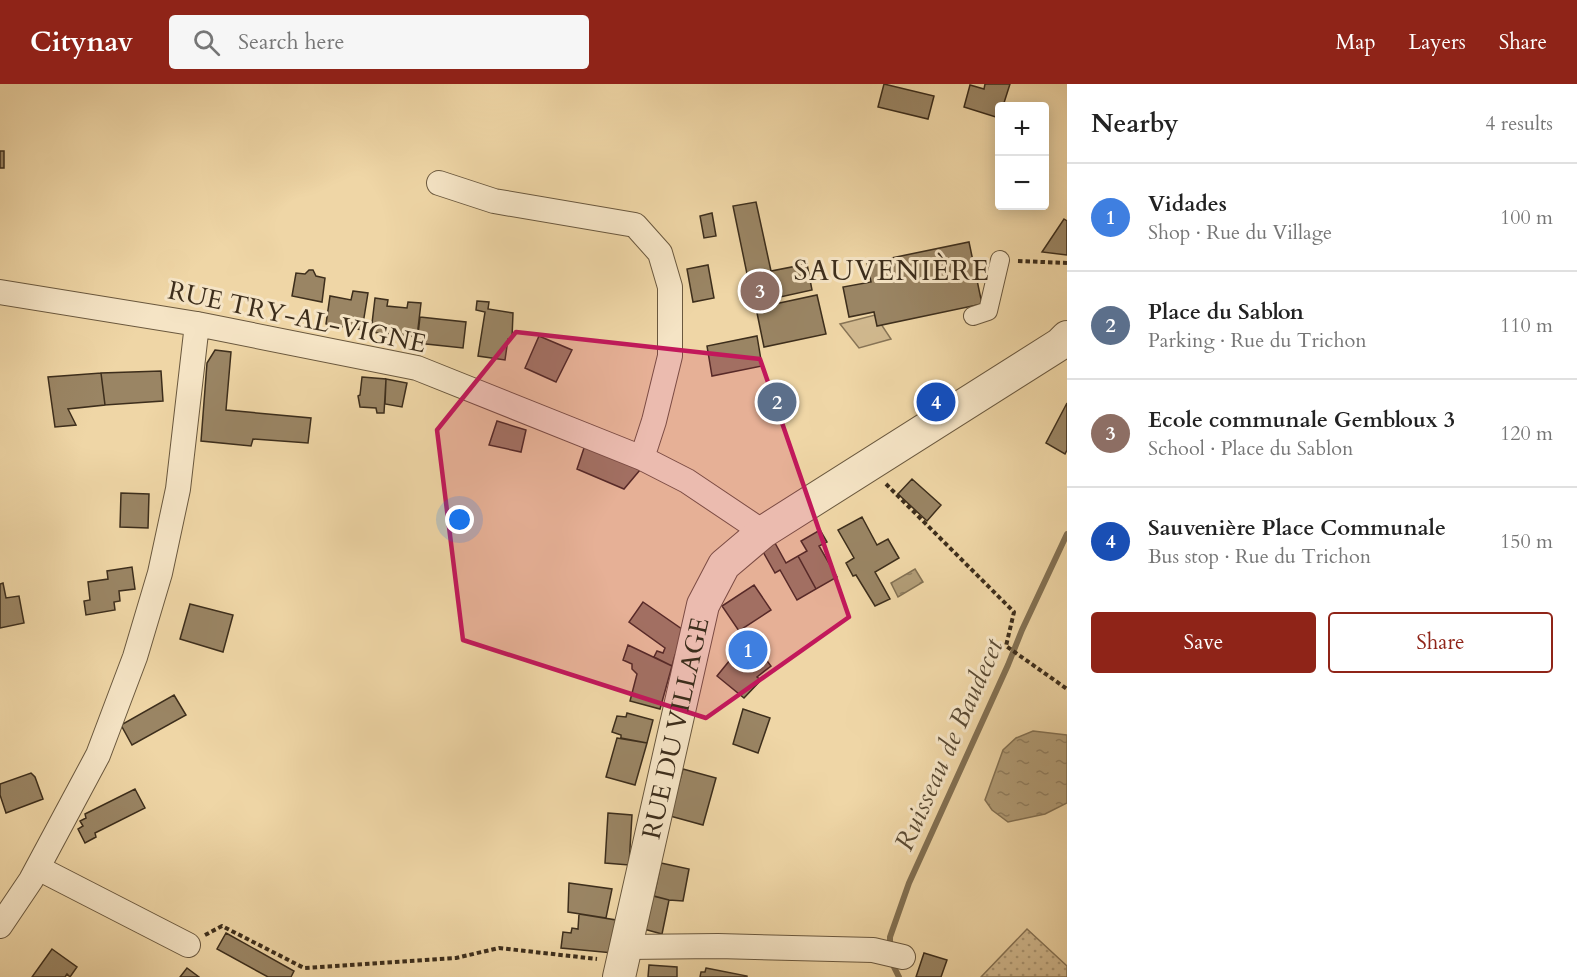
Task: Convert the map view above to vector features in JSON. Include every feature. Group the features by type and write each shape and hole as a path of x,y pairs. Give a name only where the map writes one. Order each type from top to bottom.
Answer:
{"street":[{"path":"438,183 494,201 635,225 660,253 670,287 670,356 642,458"},
{"path":"973,316 988,311 1000,260"},
{"name":"RUE TRY-AL-VIGNE","path":"0,292 197,324 417,368 642,458 687,481 763,532"},
{"path":"0,926 38,868 98,755 135,657 160,573 178,489 197,324"},
{"name":"RUE DU VILLAGE","path":"622,962 703,605 724,565 763,532 1065,344"},
{"path":"38,868 188,945"},
{"path":"622,962 718,946 876,951 903,957"}],"path":[{"path":"1000,260 1067,263"},
{"path":"869,466 930,530 1014,612 1006,646 1067,689"},
{"path":"188,945 222,926 304,968 456,958 499,948 622,962"}],"highlighted area":[{"path":"516,332 760,359 849,617 706,718 463,640 437,430"}],"shaded area":[{"path":"875,315 891,339 859,348 840,324"},
{"path":"1027,929 1067,966 1067,977 981,977"}],"water":[{"path":"915,569 923,582 898,597 891,583"},
{"path":"1033,731 1067,735 1067,803 1045,814 1008,822 992,810 985,800 1003,750 1016,738"}],"building":[{"path":"884,84 934,96 928,119 878,107"},
{"path":"985,84 1010,84 1004,102 995,102 995,117 964,107 970,85 984,89"},
{"path":"0,151 4,151 4,168 0,168"},
{"path":"756,202 771,271 807,264 812,290 753,303 733,206"},
{"path":"712,213 716,236 704,238 700,216"},
{"path":"1064,219 1067,221 1067,255 1042,252"},
{"path":"969,242 982,304 877,326 874,312 849,317 843,287 871,282 867,263"},
{"path":"708,265 714,298 693,302 687,269"},
{"path":"313,270 316,276 325,278 322,302 292,296 296,273 305,274"},
{"path":"353,291 368,293 362,330 326,324 330,296 351,300"},
{"path":"817,295 826,334 764,347 756,308"},
{"path":"375,298 388,300 387,306 407,308 408,302 421,303 417,337 371,332"},
{"path":"477,301 489,302 488,309 513,313 512,338 508,339 505,360 478,356 485,312 476,310"},
{"path":"420,317 466,322 463,348 417,343"},
{"path":"539,336 572,350 556,382 525,368"},
{"path":"757,336 762,366 712,376 707,346"},
{"path":"215,350 231,352 226,410 311,418 308,443 253,439 251,446 201,441 207,363"},
{"path":"161,371 163,401 105,405 101,373"},
{"path":"101,373 105,405 68,409 76,425 55,427 48,377"},
{"path":"362,377 386,379 384,413 377,413 376,408 360,407 358,396"},
{"path":"386,379 407,383 402,407 385,404"},
{"path":"1067,403 1067,450 1065,454 1046,443"},
{"path":"497,421 526,430 521,452 489,445"},
{"path":"585,445 640,470 624,489 577,469"},
{"path":"912,479 941,505 927,521 898,494"},
{"path":"121,493 149,494 148,528 120,527"},
{"path":"862,517 877,545 888,539 899,558 875,572 890,599 875,606 846,563 854,558 838,530"},
{"path":"820,530 827,542 819,546 837,577 816,589 798,556 807,551 801,541"},
{"path":"775,543 786,563 798,556 816,589 797,600 780,570 775,573 762,550"},
{"path":"132,567 135,589 119,591 120,601 114,602 115,610 86,615 84,601 90,600 88,582 108,579 107,571"},
{"path":"3,583 6,598 19,596 24,623 0,628 0,584"},
{"path":"754,585 771,610 739,631 722,606"},
{"path":"643,602 689,634 675,655 672,666 654,657 657,651 663,653 665,648 629,622"},
{"path":"190,604 233,615 223,652 180,639"},
{"path":"752,641 771,666 757,677 761,680 744,698 717,676 734,655"},
{"path":"628,645 672,666 660,709 630,701 637,674 632,669 632,664 623,660"},
{"path":"174,695 186,715 132,745 121,725"},
{"path":"743,709 770,718 758,753 733,744"},
{"path":"627,713 653,720 647,743 621,738 621,735 612,732 617,716 626,717"},
{"path":"617,738 647,743 635,785 606,777"},
{"path":"683,769 716,778 703,825 670,816"},
{"path":"31,773 35,777 43,799 6,813 0,795 0,784"},
{"path":"135,789 145,808 95,833 96,837 85,843 78,829 83,826 80,821 86,818 85,814"},
{"path":"608,813 632,815 629,865 605,863"},
{"path":"661,863 689,869 683,901 654,896"},
{"path":"569,883 612,889 606,918 568,912"},
{"path":"649,895 669,900 662,934 640,928"},
{"path":"579,914 616,920 613,953 561,948 563,932 571,933 572,928 578,929"},
{"path":"226,933 294,971 291,977 268,977 217,949"},
{"path":"52,949 77,967 70,977 67,974 65,977 32,977"},
{"path":"924,953 947,960 941,977 916,977"},
{"path":"649,965 677,967 677,977 648,977"},
{"path":"187,968 199,977 180,977"},
{"path":"706,968 747,977 700,977 701,972 705,972"}],"waterway":[{"name":"Ruisseau de Baudecet","path":"890,948 890,937 909,883 1067,534"},
{"name":"Ruisseau de Baudecet","path":"891,961 899,977"}],"place":[{"name":"Ecole communale Gembloux 3","path":"760,291"},
{"name":"Place du Sablon","path":"777,402"},
{"name":"Sauvenière Place Communale","path":"936,402"},
{"name":"Vidades","path":"748,650"}],"district":[{"name":"SAUVENIÈRE","path":"892,271"}]}
